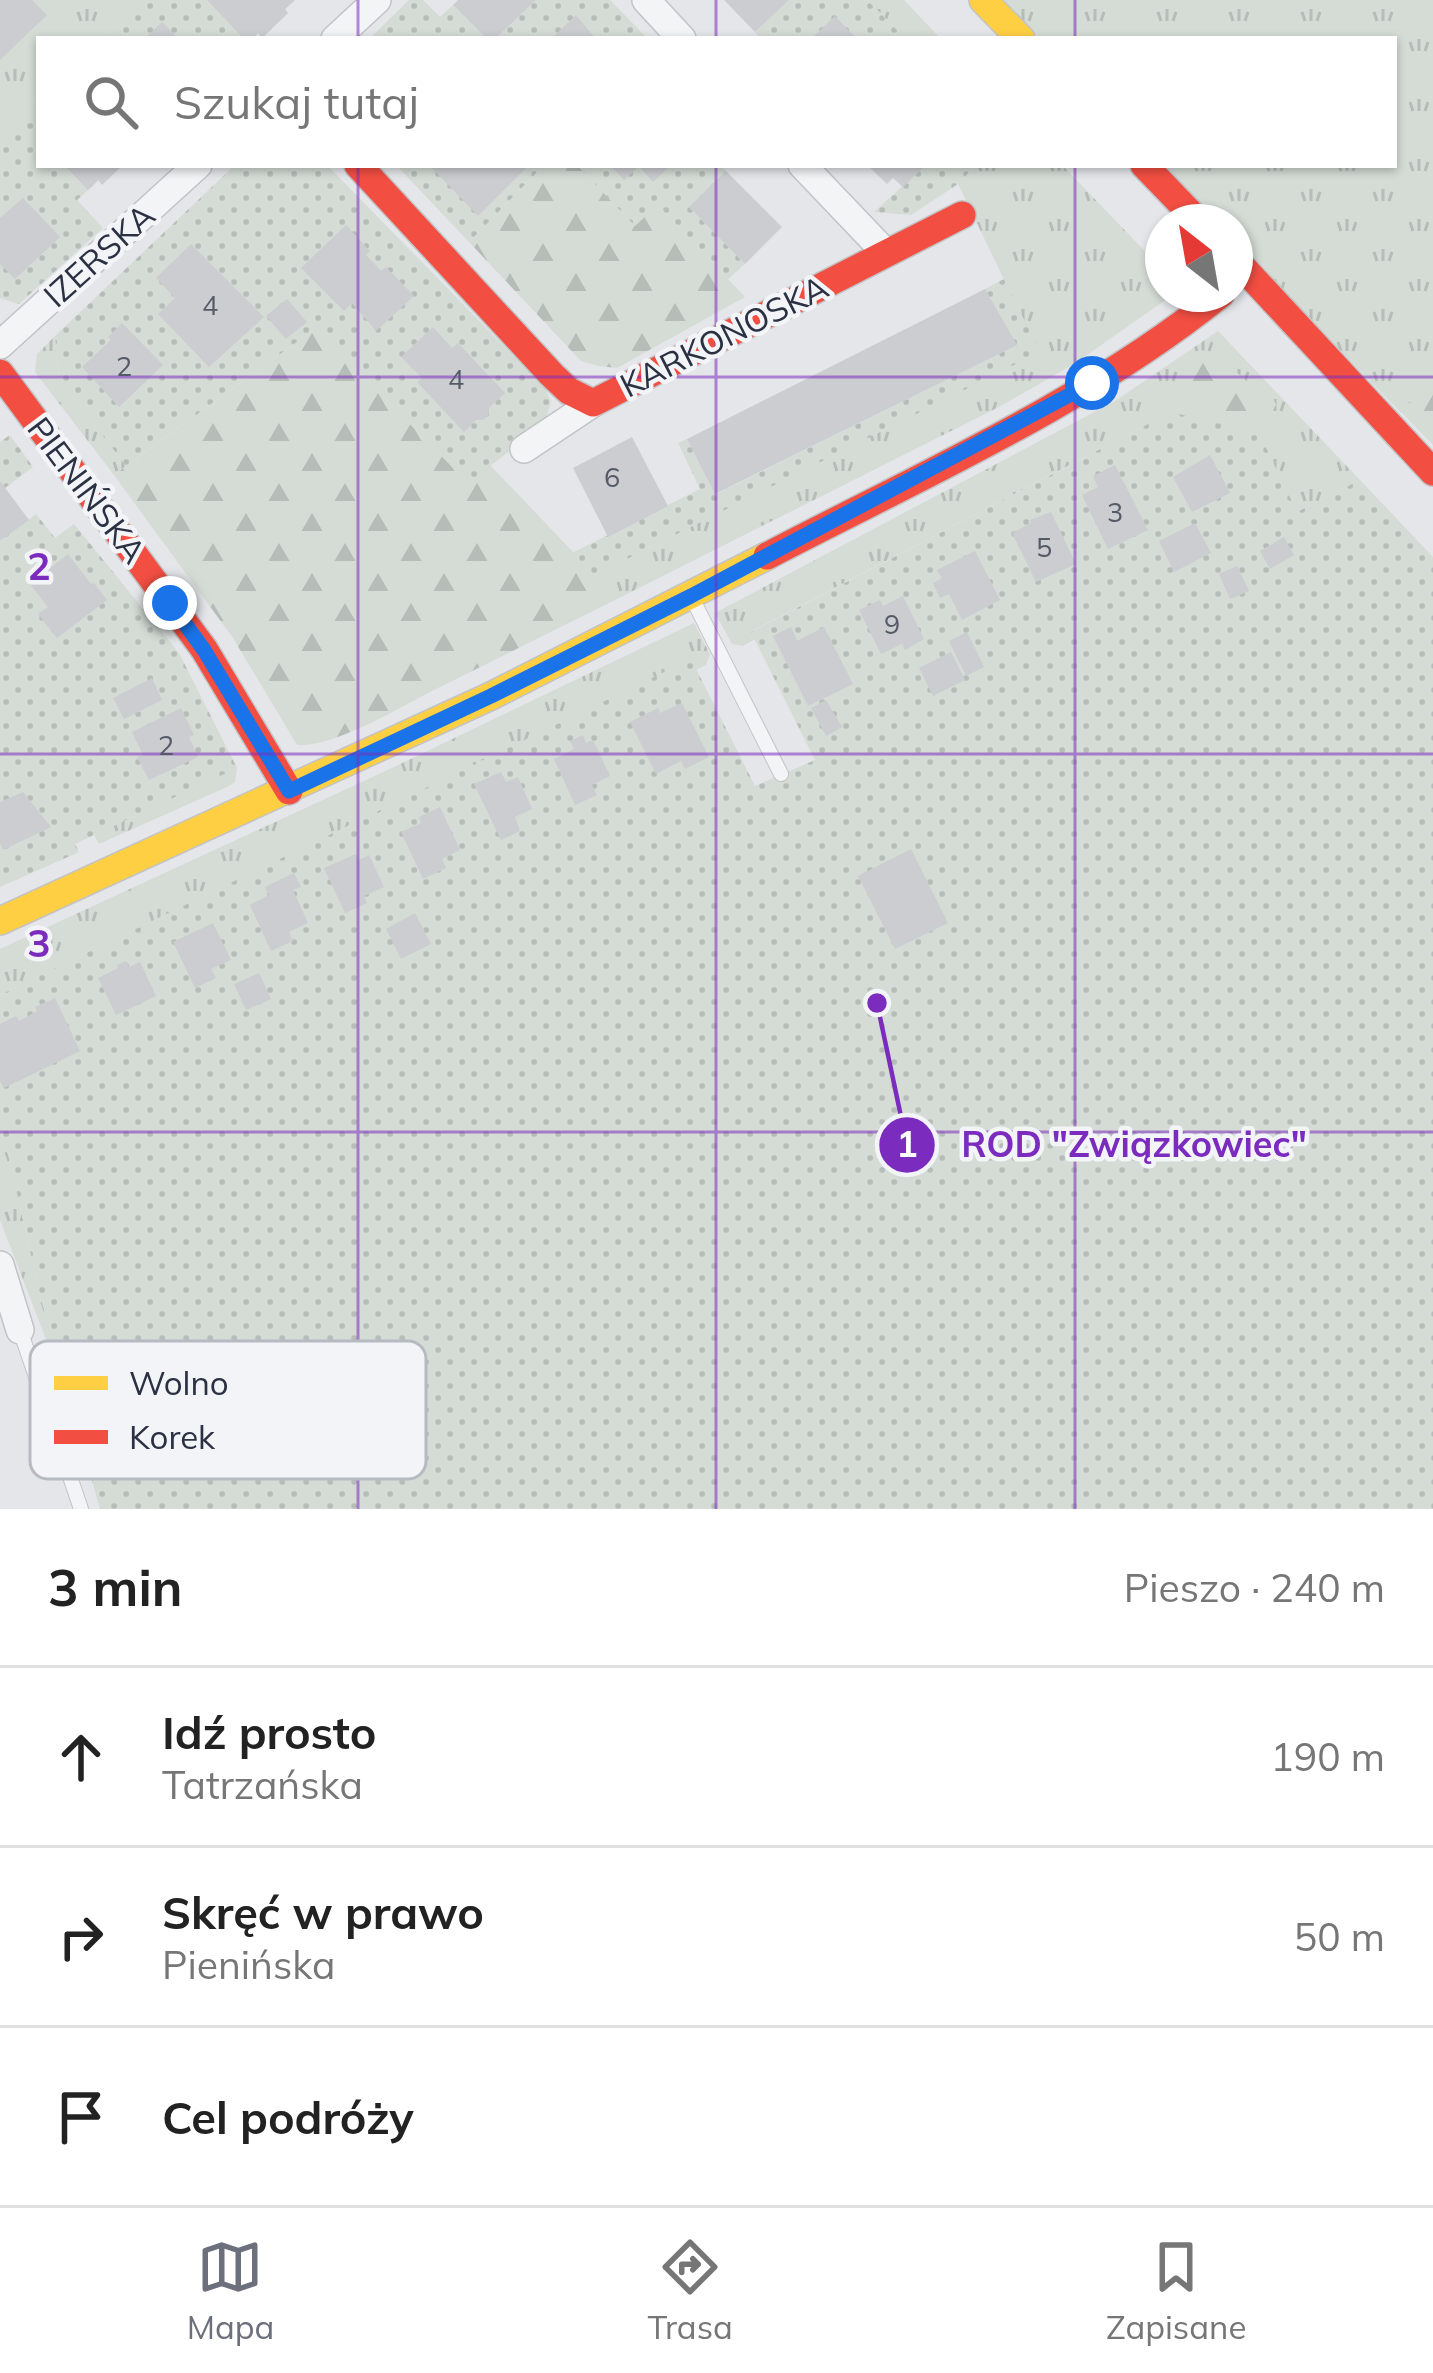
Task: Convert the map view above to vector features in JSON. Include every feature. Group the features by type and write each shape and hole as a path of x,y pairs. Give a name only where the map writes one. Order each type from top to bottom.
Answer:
{"street":[{"path":"338,36 377,0"},
{"path":"646,0 679,36"},
{"path":"983,0 1018,36"},
{"name":"IZERSKA","path":"0,345 195,168"},
{"name":"KARKONOSKA","path":"361,168 552,375 569,392 593,403 962,215"},
{"path":"805,168 886,253"},
{"path":"1147,168 1182,204"},
{"path":"1253,285 1433,472"},
{"path":"0,921 491,696 691,596 1073,395 1199,312"},
{"name":"PIENIŃSKA","path":"0,373 204,650 289,791"},
{"path":"524,449 593,403"},
{"path":"0,1265 20,1330"}],"lane":[{"path":"691,596 781,774"},
{"path":"20,1330 30,1359"},
{"path":"71,1479 81,1509"}],"green space":[{"path":"0,0 140,0 103,36 36,36 36,101 0,136"},
{"path":"140,0 295,0 264,36 103,36"},
{"path":"409,0 423,0 440,17 453,5 484,36 372,36"},
{"path":"536,0 610,0 645,36 498,36"},
{"path":"789,0 867,0 903,36 758,36 755,32"},
{"path":"867,0 904,0 938,36 903,36"},
{"path":"1002,0 1433,0 1433,379 1401,413 1253,260 1253,204 1200,204 1165,168 1397,168 1397,36 1037,36"},
{"path":"36,101 36,168 118,168 77,200 103,228 19,304 0,298 0,136"},
{"path":"232,168 330,168 545,388 551,402 544,424 468,483 316,328 126,466 59,378 55,336"},
{"path":"399,168 541,168 469,242"},
{"path":"541,168 580,168 634,225 657,204 745,297 617,368 599,366 581,361 469,242"},
{"path":"580,168 723,168 726,171 690,208 745,264 728,279 658,205 635,226"},
{"path":"923,168 973,168 958,184 911,215 874,212"},
{"path":"973,168 1065,168 1145,251 1148,312 1074,364 999,407 609,603 595,575 1039,352 958,184"},
{"path":"1004,279 1040,352 595,575 572,553 700,489 678,443 687,439 716,494 1016,345 985,289"},
{"path":"316,328 467,482 490,465 595,575 609,603 366,725 329,740 297,745 233,638 114,475"},
{"path":"1218,331 1360,480 1297,512 1171,412 752,631 755,639 743,646 732,644 715,613 1115,401"},
{"path":"55,336 59,378 126,466 114,475 35,372 37,354"},
{"path":"1201,350 1214,353 1273,397 1276,405 1268,418 1224,422 1184,404 1181,394 1187,362"},
{"path":"1433,379 1433,445 1401,412"},
{"path":"1171,412 1259,433 1297,512 1360,480 1433,557 1433,1509 100,1509 92,1479 426,1479 426,1341 53,1341 8,1154 0,1138 0,995 691,659 755,786 815,760 751,632"},
{"path":"10,435 33,467 5,488 0,481 0,442"},
{"path":"36,514 55,538 74,524 179,653 237,768 75,844 79,852 0,887 0,541"},
{"path":"694,623 710,654 706,665 696,670 690,660 0,995 0,949"},
{"path":"237,768 235,782 227,787 99,844 94,835"},
{"path":"0,1138 8,1154 54,1341 47,1341 0,1220"}],"building":[{"path":"0,0 32,0 47,15 0,60"},
{"path":"207,0 295,0 264,36 241,36"},
{"path":"458,0 536,0 498,36 484,36 453,5"},
{"path":"724,0 789,0 755,32"},
{"path":"576,15 594,36 554,36"},
{"path":"835,16 854,36 814,36"},
{"path":"162,22 176,36 147,36"},
{"path":"67,168 120,168 102,185 98,180 88,190"},
{"path":"432,168 526,168 478,216"},
{"path":"613,168 637,168 624,180"},
{"path":"641,168 668,168 653,182"},
{"path":"870,168 923,168 903,187 893,178 887,184"},
{"path":"726,171 782,227 745,264 689,207"},
{"path":"23,198 60,237 15,279 0,264 0,218"},
{"path":"346,225 381,271 386,267 414,296 376,331 352,303 344,311 301,268"},
{"path":"191,244 264,317 209,367 158,314 175,298 156,278"},
{"path":"985,289 1017,345 715,494 687,439"},
{"path":"287,299 307,322 286,339 266,316"},
{"path":"122,323 163,365 119,407 82,367"},
{"path":"433,327 452,348 458,343 505,393 483,420 476,420 464,432 417,382 422,378 401,357"},
{"path":"632,437 668,506 608,537 573,468"},
{"path":"1210,455 1230,493 1192,512 1173,477"},
{"path":"1115,465 1148,530 1108,549 1082,495 1098,487 1093,476"},
{"path":"0,481 29,520 0,541"},
{"path":"1051,512 1076,564 1036,582 1012,533"},
{"path":"1195,523 1211,553 1174,572 1159,541"},
{"path":"1284,537 1294,555 1270,569 1260,551"},
{"path":"975,551 1000,600 962,620 949,594 940,598 933,583 942,578 937,570"},
{"path":"68,554 107,600 57,638 38,614 48,607 30,584"},
{"path":"1237,566 1249,591 1230,599 1219,574"},
{"path":"903,596 924,639 905,650 902,644 881,654 859,610"},
{"path":"791,627 797,641 824,627 853,684 808,706 773,636"},
{"path":"967,632 984,667 966,676 949,641"},
{"path":"951,652 965,680 933,696 919,668"},
{"path":"152,678 162,700 124,719 113,698"},
{"path":"826,700 842,727 826,736 811,708"},
{"path":"682,703 709,757 685,769 681,761 656,774 630,722"},
{"path":"181,708 198,757 149,780 137,757 143,755 132,732"},
{"path":"583,735 586,743 593,740 610,776 592,785 597,795 575,805 554,759 574,749 570,741"},
{"path":"501,772 506,782 518,777 532,809 515,817 520,831 501,840 474,784"},
{"path":"23,792 51,827 3,850 0,802"},
{"path":"440,807 460,850 442,859 446,868 423,879 401,832"},
{"path":"911,849 948,923 895,949 858,876"},
{"path":"356,854 359,860 369,855 384,887 364,896 367,903 345,913 324,868"},
{"path":"294,873 301,887 293,890 308,923 289,932 293,941 271,951 250,905 269,895 265,887"},
{"path":"415,913 431,944 401,959 386,929"},
{"path":"213,923 231,960 211,969 216,978 195,988 173,942"},
{"path":"126,961 129,967 140,962 156,996 116,1015 98,978"},
{"path":"259,973 271,999 246,1010 234,984"},
{"path":"55,998 80,1051 4,1088 0,1024 16,1016 19,1021"}],"traffic: slow":[{"path":"983,0 1018,36"},
{"path":"0,921 491,696 767,556"}],"traffic: jam":[{"path":"361,168 552,375 569,391 593,403 962,215"},
{"path":"1147,168 1182,204"},
{"path":"1253,278 1433,472"},
{"path":"767,556 1058,404 1197,312"},
{"path":"0,373 204,649 289,791"}],"place":[{"name":"ROD \"Związkowiec\"","path":"877,1003"}],"route":[{"path":"170,603 289,791 691,596 1092,383"}]}
